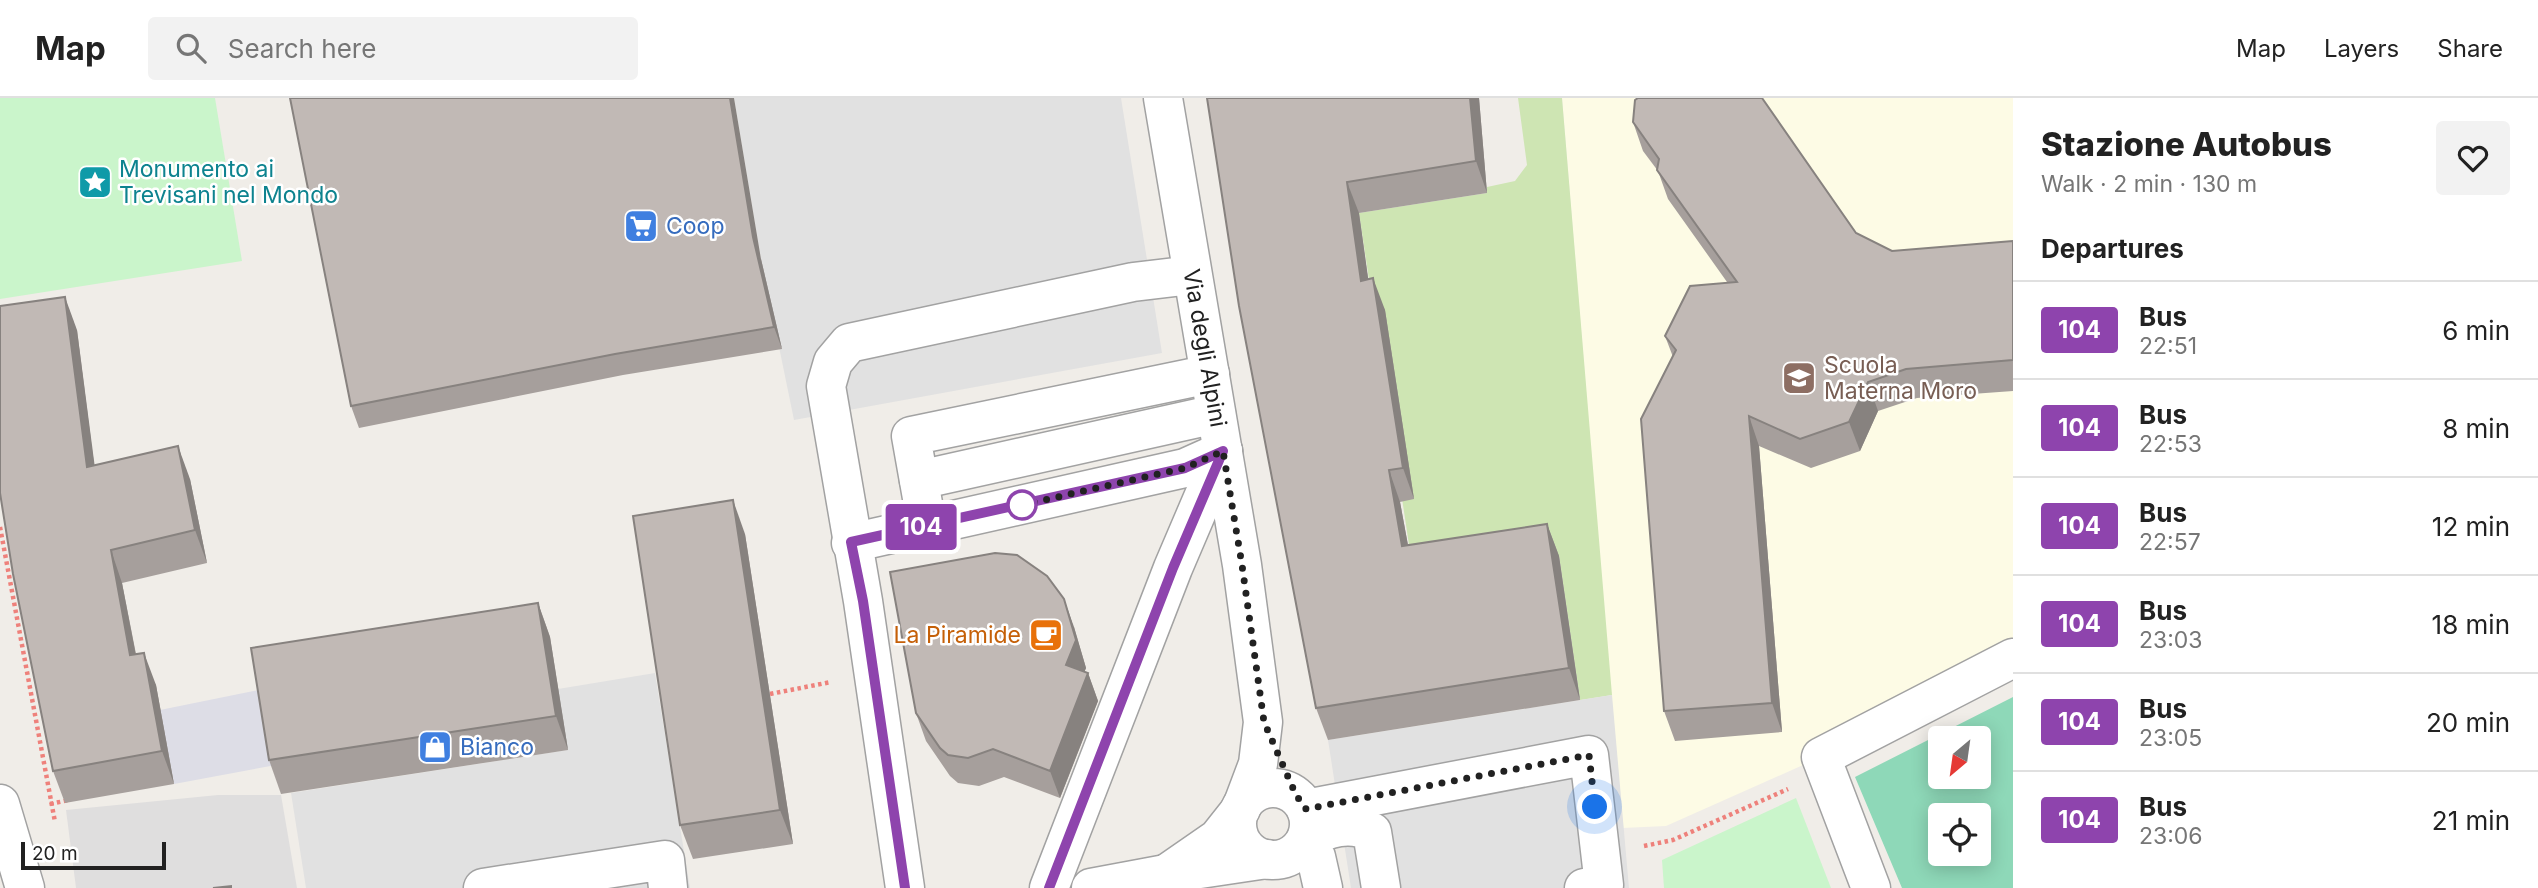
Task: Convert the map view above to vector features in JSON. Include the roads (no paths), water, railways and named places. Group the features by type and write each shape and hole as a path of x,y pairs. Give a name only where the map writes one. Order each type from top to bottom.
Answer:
{"street":[{"name":"Via degli Alpini","path":"1163,98 1242,565 1264,722 1291,832"},
{"path":"905,888 827,386 833,362 849,343 1133,282 1192,275"},
{"path":"927,526 911,436 1210,374"},
{"path":"851,542 1185,468 1219,433"},
{"path":"919,480 1219,433"},
{"path":"1049,888 1173,568 1219,433"},
{"path":"1871,888 1821,757 2013,657"},
{"name":"Via degli Alpini","path":"1264,722 1258,764 1237,826 1240,838 1247,848 1291,832"},
{"path":"1291,832 1589,755 1604,885 1584,888"},
{"name":"Via degli Alpini","path":"1166,874 1218,838 1242,806 1262,789 1273,788 1291,832"},
{"path":"1,808 25,888"},
{"path":"1291,832 1357,825 1372,832 1381,888"},
{"name":"Via degli Alpini","path":"1091,888 1166,874 1291,832"},
{"path":"1291,832 1306,888"},
{"path":"1291,832 1317,857 1323,888"},
{"path":"483,888 665,860 668,888"}],"place":[{"name":"Monumento ai Trevisani nel Mondo","path":"95,182"},
{"name":"Coop","path":"641,226"},
{"name":"Scuola Materna Moro","path":"1799,378"},
{"name":"La Piramide","path":"1046,635"},
{"name":"Bianco","path":"435,747"}]}
